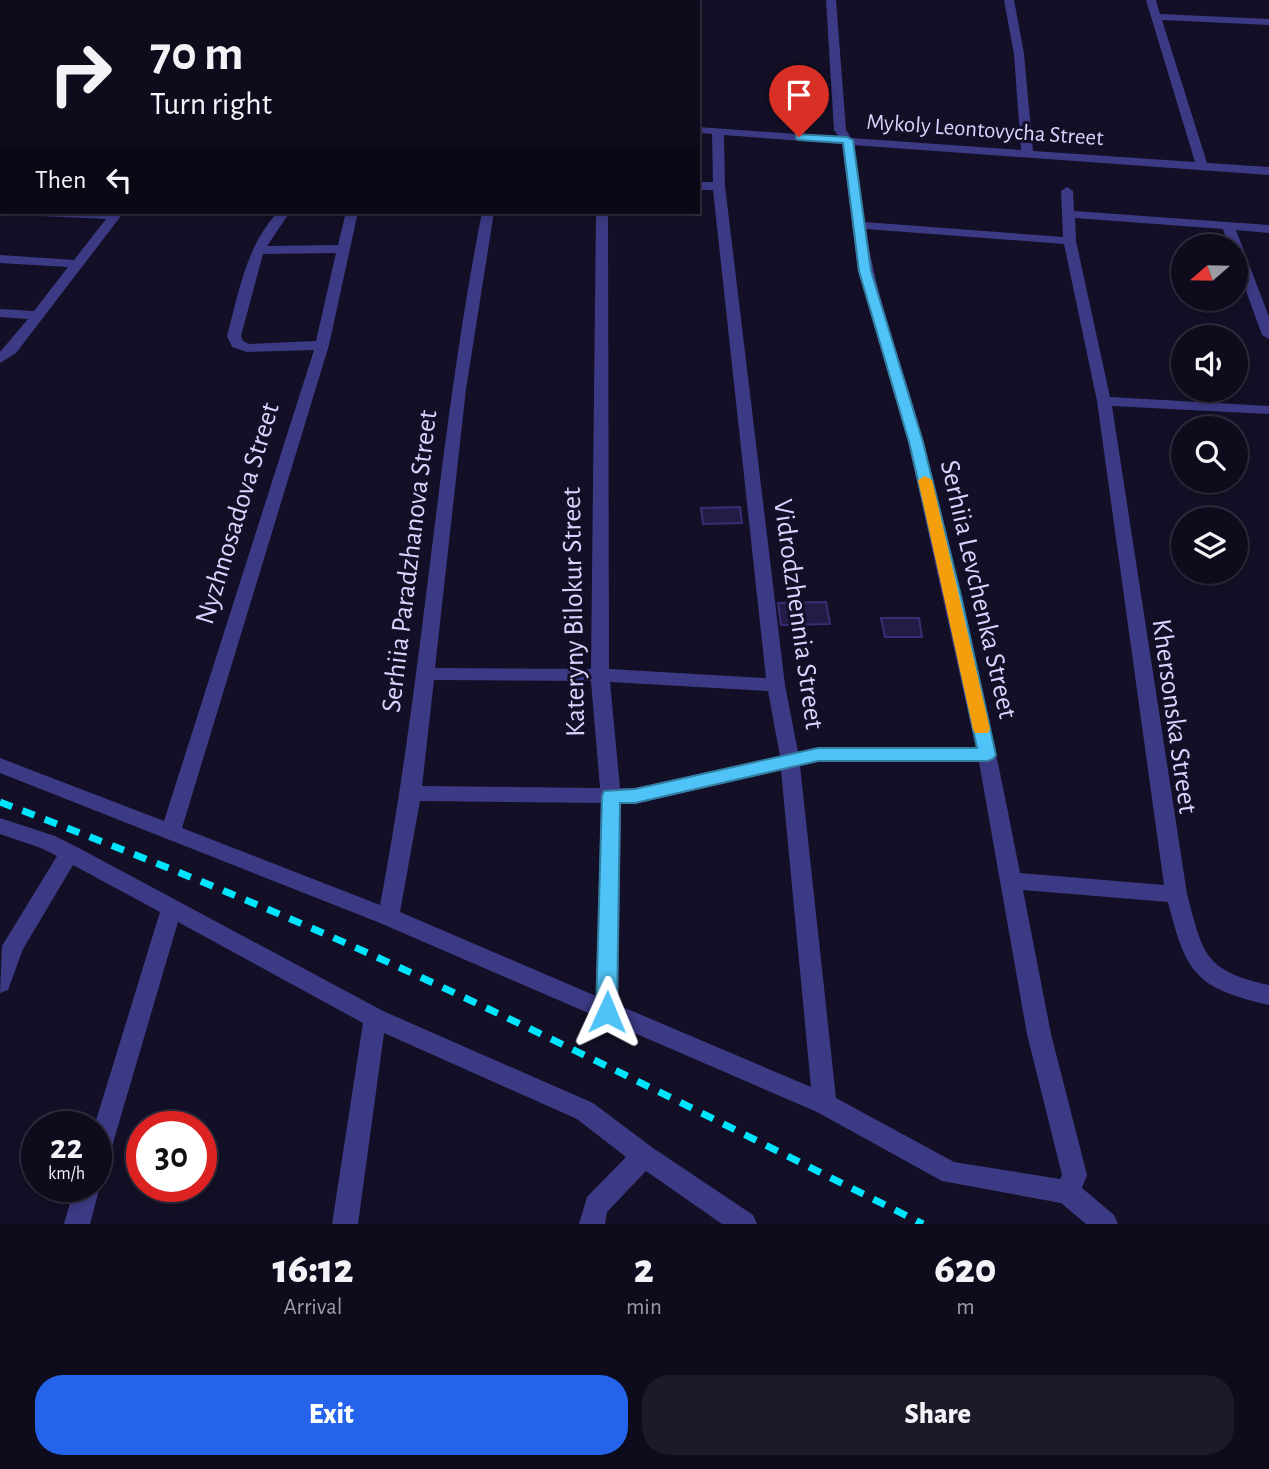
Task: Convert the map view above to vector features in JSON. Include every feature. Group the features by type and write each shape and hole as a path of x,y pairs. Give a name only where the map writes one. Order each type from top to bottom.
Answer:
{"street":[{"name":"Serhiia Levchenka Street","path":"831,0 840,130 847,140 865,271 916,442 987,755 1039,1034 1075,1175 1067,1192"},
{"path":"1009,0 1019,54 1027,153"},
{"path":"1152,0 1202,166"},
{"path":"1156,17 1269,22"},
{"name":"Mykoly Leontovycha Street","path":"700,130 1269,171"},
{"name":"Vidrodzhennia Street","path":"718,132 719,186 776,685 790,760 825,1104"},
{"path":"700,186 719,186"},
{"name":"Khersonska Street","path":"1067,191 1070,241 1104,401 1176,894 1192,948 1205,972 1236,989 1269,995"},
{"path":"0,359 7,355 39,315 116,214"},
{"path":"282,214 270,227 258,250 234,336 237,344 247,348 322,345"},
{"name":"Nyzhnosadova Street","path":"171,832 322,345 352,214"},
{"name":"Serhiia Paradzhanova Street","path":"388,917 411,793 458,389 488,214"},
{"name":"Kateryny Bilokur Street","path":"602,214 600,675 611,796 607,1012"},
{"path":"1069,214 1269,229"},
{"path":"859,225 1070,241"},
{"path":"1228,226 1269,335"},
{"path":"258,250 343,249"},
{"path":"0,259 79,264"},
{"path":"0,313 39,315"},
{"path":"1104,401 1269,410"},
{"path":"425,674 600,675 776,685"},
{"path":"411,793 635,796 818,755 987,755"},
{"path":"0,765 388,917 825,1104 951,1173 1067,1192 1105,1224"},
{"path":"0,826 48,842 70,853 375,1018 585,1111 644,1156 744,1224"},
{"path":"0,984 13,946 70,853"},
{"path":"1010,881 1176,894"},
{"path":"111,1111 172,908"},
{"path":"345,1224 375,1018"},
{"path":"592,1224 596,1206 644,1156"},
{"path":"77,1224 83,1202"}],"building":[{"path":"740,507 742,523 703,524 701,508"},
{"path":"826,602 830,624 781,625 778,603"},
{"path":"881,618 919,618 922,637 885,637"}],"railway":[{"path":"0,802 287,917 381,959 585,1056 923,1224"}],"slow traffic":[{"path":"925,480 981,729"}],"route":[{"path":"607,1012 611,796 635,796 818,755 987,755 954,600 916,442 865,271 847,140 799,137"}]}
